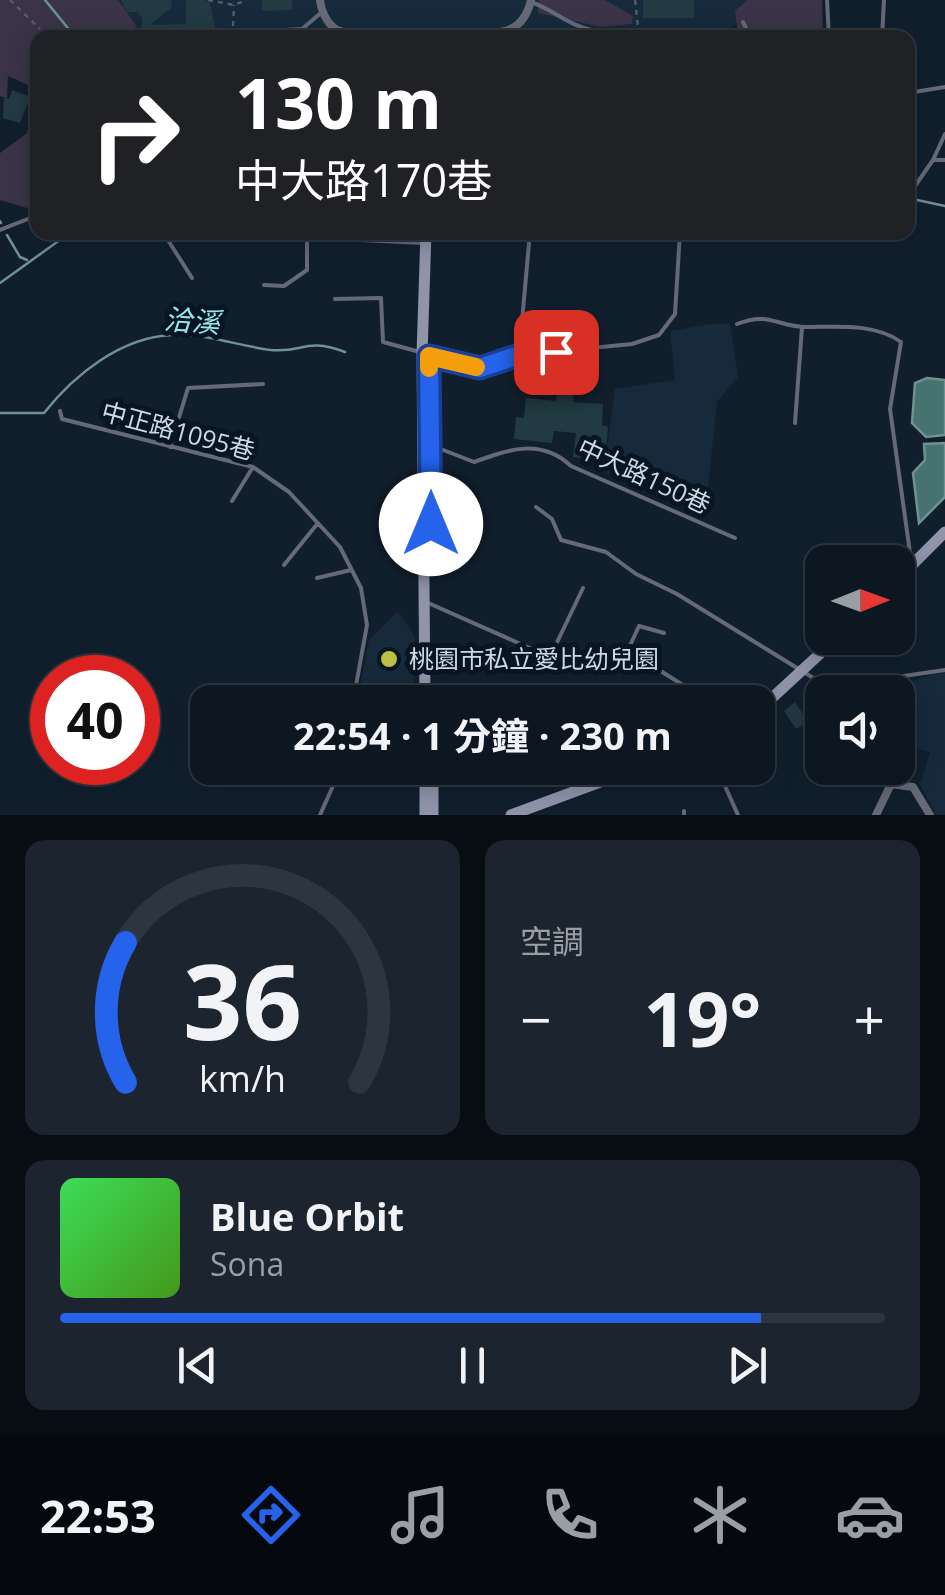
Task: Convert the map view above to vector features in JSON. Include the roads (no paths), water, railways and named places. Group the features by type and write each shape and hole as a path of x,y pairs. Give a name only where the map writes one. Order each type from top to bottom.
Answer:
{"street":[{"path":"320,0 322,12 334,28 343,30"},
{"path":"507,30 519,23 531,1"},
{"path":"426,240 429,685"},
{"path":"915,562 945,532"},
{"path":"775,695 819,655"},
{"path":"425,785 425,815"},
{"path":"433,785 434,815"},
{"path":"511,815 592,785"},
{"path":"876,815 891,785"},
{"path":"899,785 914,787 930,815"}],"lane":[{"path":"827,0 829,30"},
{"path":"882,30 884,0"},
{"path":"531,1 544,6 559,20 592,30"},
{"path":"302,30 322,12"},
{"path":"743,22 747,30"},
{"path":"915,92 945,86"},
{"path":"915,185 945,134"},
{"path":"933,160 945,160"},
{"path":"0,230 30,218"},
{"path":"168,240 192,278"},
{"path":"294,240 349,240"},
{"path":"519,355 529,240"},
{"path":"335,300 381,298 383,342 480,368 519,355 632,344 658,335 675,314 680,240"},
{"path":"264,286 284,286 307,270 310,241"},
{"path":"737,324 756,317 780,318 802,327 845,326 901,342 890,409 909,545"},
{"path":"795,423 802,327"},
{"path":"170,448 188,388 263,384"},
{"name":"中正路1095巷","path":"60,411 62,419 253,466 289,492 340,547 360,588 367,625 356,685"},
{"name":"中大路150巷","path":"427,444 474,462 515,446 555,451 572,466 735,538"},
{"path":"232,501 253,466"},
{"path":"536,506 552,519 560,540 606,552 636,574 822,684 842,686 945,670"},
{"path":"284,565 318,523"},
{"path":"317,578 351,570"},
{"path":"550,658 583,588"},
{"path":"429,602 550,658 581,666 621,665 659,670 683,685"},
{"path":"621,665 639,626 664,633"},
{"path":"320,815 333,785"},
{"path":"727,785 738,815"}],"waterway":[{"path":"45,0 69,30"},
{"path":"915,200 945,206"},
{"name":"洽溪","path":"7,235 20,257 27,260"},
{"name":"洽溪","path":"0,283 60,240"},
{"name":"洽溪","path":"0,413 44,413 84,372 117,351 153,337 184,335 271,350 321,346 345,352"}],"place":[{"name":"桃園市私立愛比幼兒園","path":"389,659"}]}
